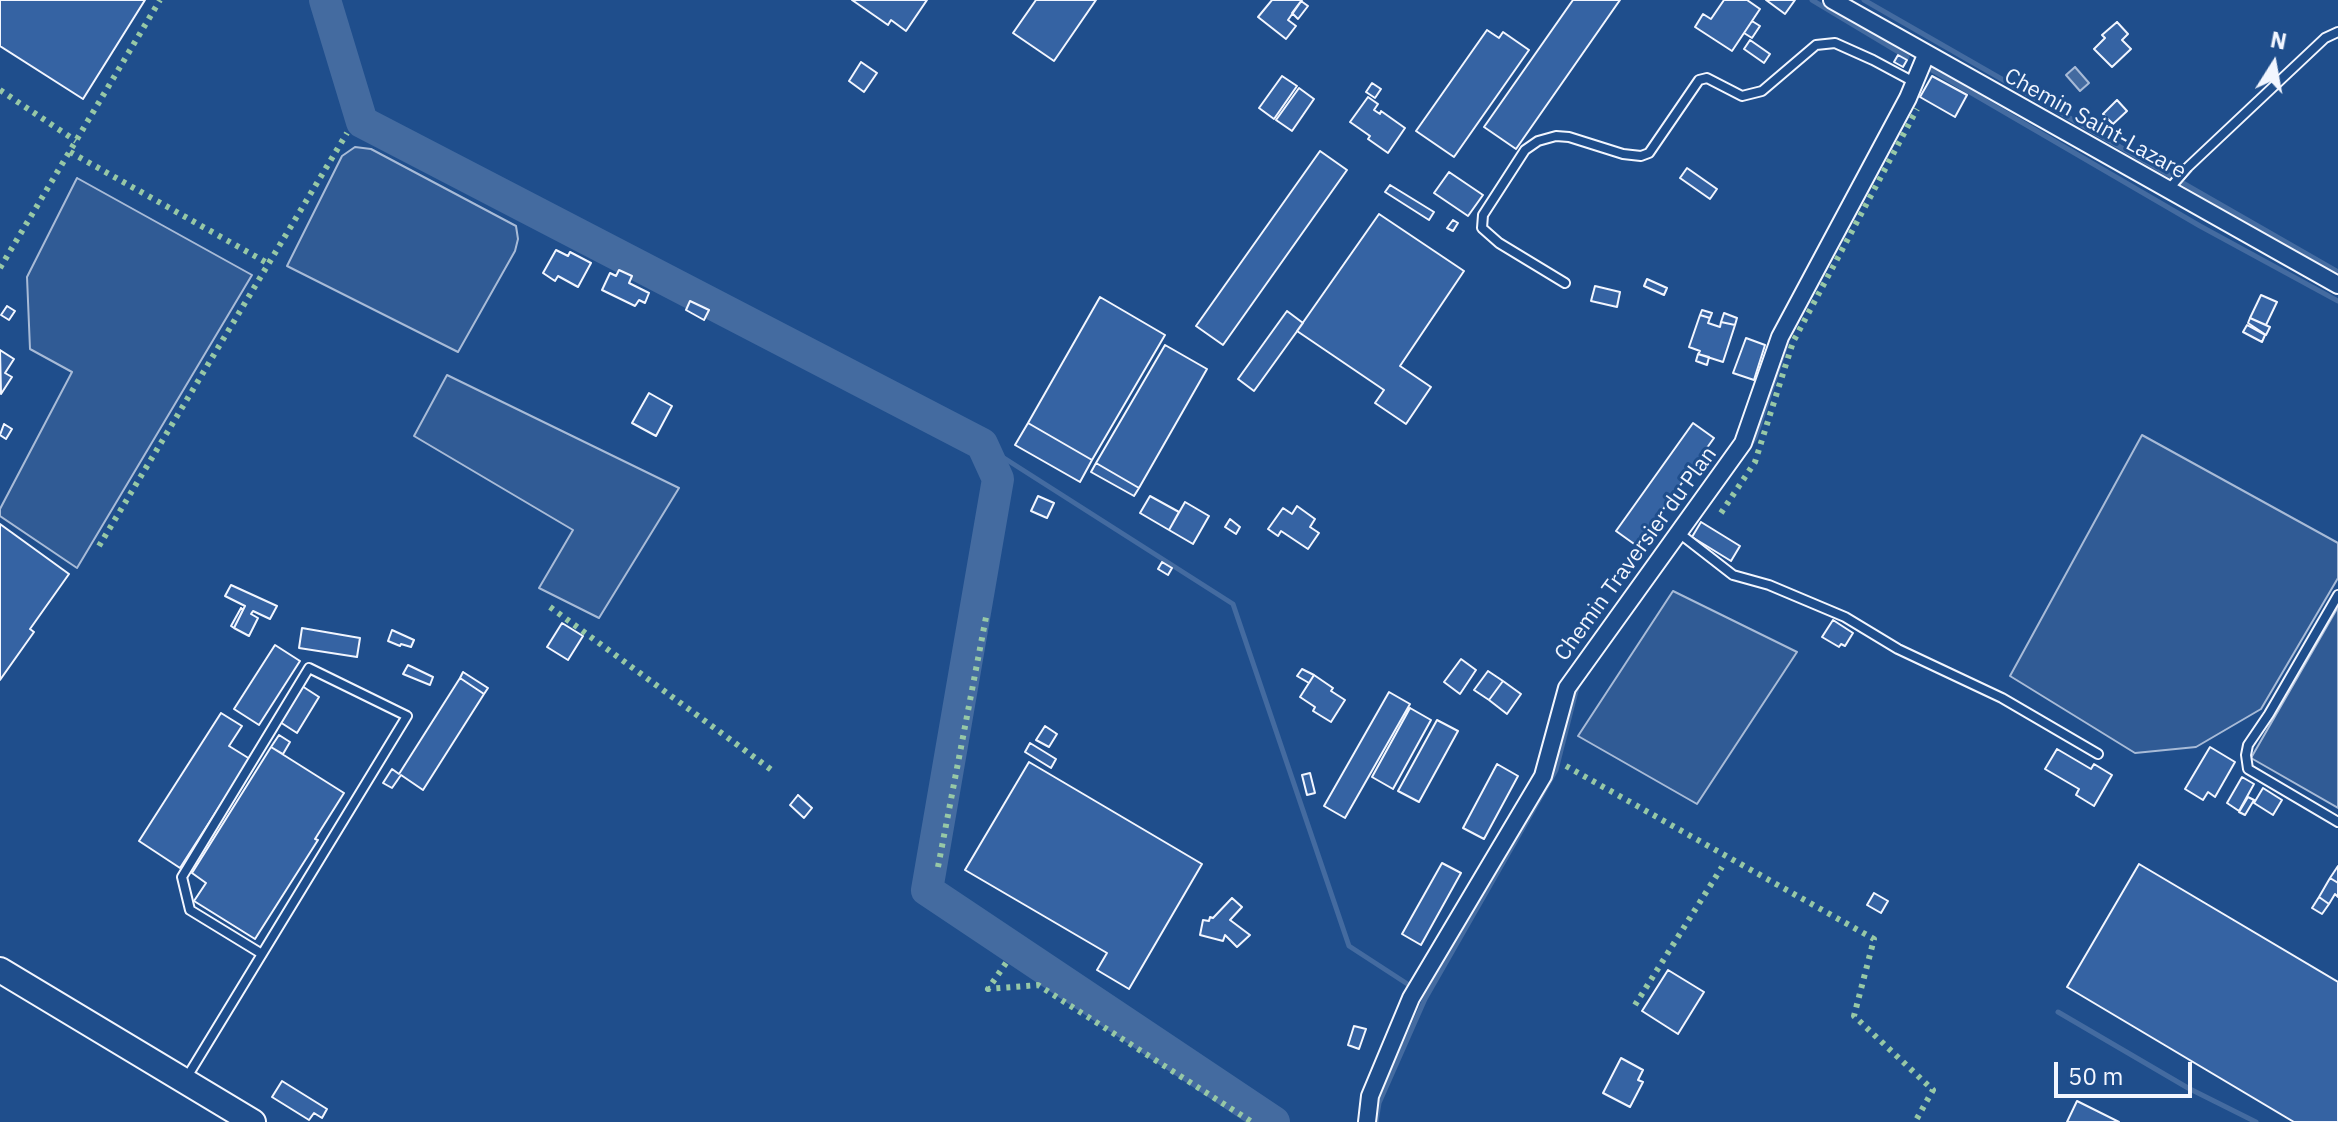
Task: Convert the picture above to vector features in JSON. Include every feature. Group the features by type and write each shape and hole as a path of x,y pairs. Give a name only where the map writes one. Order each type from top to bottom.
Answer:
{"street":[{"name":"Chemin Saint-Lazare","path":"1832,0 2336,281"},
{"name":"Chemin Traversier du Plan","path":"1367,1122 1370,1096 1411,998 1543,776 1567,688 1743,443 1780,337 1908,98 1926,55"},
{"path":"0,970 253,1122"}],"lane":[{"path":"2169,189 2325,38 2338,32"},
{"path":"1565,283 1499,243 1482,228 1483,215 1491,202 1525,150 1538,141 1556,136 1569,137 1623,154 1641,156 1649,153 1699,80 1707,78 1742,96 1762,91 1816,45 1835,43 1914,82"},
{"path":"1679,532 1733,575 1769,585 1845,617 1898,649 2002,698 2098,754"},
{"path":"2338,595 2248,745 2246,755 2248,769 2338,822"},
{"path":"184,1081 262,954 407,716 309,668 182,877 190,910 262,954"}],"shaded area":[{"path":"2075,67 2089,83 2080,91 2066,75"},
{"path":"355,147 371,149 516,226 518,239 515,251 458,352 287,266 342,156"},
{"path":"77,178 252,275 77,568 0,516 0,509 72,372 30,349 27,277"},
{"path":"447,375 679,488 599,618 539,588 573,530 414,436"},
{"path":"2142,435 2338,543 2338,578 2261,709 2196,747 2135,753 2010,676"},
{"path":"1673,591 1797,652 1697,804 1578,736"},
{"path":"2338,607 2338,808 2251,758"}],"building":[{"path":"0,0 145,0 83,99 0,46"},
{"path":"852,0 927,0 906,31 891,20 888,25"},
{"path":"1036,0 1096,0 1054,61 1013,33"},
{"path":"1272,0 1302,0 1288,20 1296,26 1286,39 1258,17"},
{"path":"1573,0 1620,0 1516,149 1484,127"},
{"path":"1724,0 1747,0 1760,9 1732,51 1695,27 1703,14 1711,19"},
{"path":"1766,0 1795,0 1785,14"},
{"path":"1301,1 1308,6 1298,19 1292,13"},
{"path":"1752,21 1760,26 1752,38 1744,33"},
{"path":"2117,22 2128,34 2122,40 2131,49 2112,67 2094,49 2105,38 2102,35"},
{"path":"1487,30 1499,38 1503,32 1529,50 1454,157 1416,131"},
{"path":"1750,40 1770,54 1764,63 1744,49"},
{"path":"1898,55 1907,60 1903,67 1894,62"},
{"path":"861,62 877,73 864,92 849,81"},
{"path":"1282,76 1297,86 1274,119 1259,108"},
{"path":"1932,76 1967,95 1955,117 1920,97"},
{"path":"1372,83 1381,89 1375,98 1366,92"},
{"path":"1299,88 1314,99 1292,131 1276,120"},
{"path":"1368,97 1378,104 1374,110 1380,114 1381,111 1405,128 1388,153 1350,122"},
{"path":"2117,100 2127,111 2113,124 2103,114"},
{"path":"1320,151 1347,170 1223,345 1196,326"},
{"path":"1687,168 1717,189 1710,199 1680,178"},
{"path":"1449,172 1483,195 1468,216 1434,193"},
{"path":"1390,185 1434,212 1429,220 1385,192"},
{"path":"1379,214 1464,271 1400,366 1431,387 1406,424 1375,403 1384,390 1297,331"},
{"path":"1453,220 1458,223 1453,231 1447,228"},
{"path":"556,250 568,256 570,252 591,263 578,287 558,276 555,281 543,273"},
{"path":"619,270 632,276 629,283 649,293 645,303 639,300 635,306 602,290 610,273 616,276"},
{"path":"1647,279 1667,288 1664,295 1644,286"},
{"path":"1595,286 1620,292 1617,307 1591,301"},
{"path":"2261,295 2277,302 2266,325 2250,318"},
{"path":"1100,297 1165,335 1092,460 1028,423"},
{"path":"690,301 709,310 704,320 686,310"},
{"path":"7,306 15,311 9,320 1,315"},
{"path":"1702,310 1712,313 1710,318 1700,315"},
{"path":"1287,311 1303,323 1254,391 1238,379"},
{"path":"1724,313 1737,318 1735,325 1721,322"},
{"path":"1700,315 1710,318 1708,323 1720,327 1721,322 1735,325 1723,362 1698,354 1700,351 1689,347"},
{"path":"2250,318 2270,327 2266,335 2248,323"},
{"path":"2247,325 2265,335 2262,342 2243,332"},
{"path":"1746,338 1765,345 1754,380 1733,373"},
{"path":"1165,345 1207,369 1139,488 1096,463"},
{"path":"0,350 14,359 5,373 12,377 1,394"},
{"path":"1698,354 1709,357 1707,365 1696,361"},
{"path":"649,393 672,406 656,436 632,423"},
{"path":"1028,423 1092,460 1080,482 1015,445"},
{"path":"1693,423 1714,438 1637,546 1616,531"},
{"path":"4,424 12,429 6,439 0,435"},
{"path":"1096,463 1139,488 1134,496 1091,472"},
{"path":"1038,496 1054,503 1047,518 1031,511"},
{"path":"1150,496 1179,512 1169,530 1140,513"},
{"path":"1185,502 1209,516 1193,544 1169,530"},
{"path":"1297,506 1315,519 1310,527 1319,533 1308,549 1281,531 1278,536 1268,529 1283,508 1292,514"},
{"path":"1230,519 1240,527 1236,534 1225,527"},
{"path":"1701,522 1740,546 1731,561 1692,537"},
{"path":"0,524 69,574 30,629 34,632 0,680"},
{"path":"1162,562 1172,568 1168,575 1158,569"},
{"path":"231,585 277,606 270,619 253,611 251,614 258,618 249,636 234,628 245,606 225,596"},
{"path":"241,608 243,610 234,628 231,626"},
{"path":"1833,620 1853,633 1845,646 1841,644 1839,647 1822,637"},
{"path":"562,623 583,636 568,660 547,647"},
{"path":"302,628 360,638 357,657 299,648"},
{"path":"392,630 414,640 411,647 388,641"},
{"path":"275,645 300,661 259,725 234,709"},
{"path":"1461,659 1476,670 1460,694 1444,682"},
{"path":"408,665 433,677 430,685 403,674"},
{"path":"1302,669 1314,675 1309,683 1297,676"},
{"path":"1488,671 1503,681 1489,700 1474,690"},
{"path":"463,672 488,688 484,694 460,678"},
{"path":"1314,675 1345,700 1331,722 1313,711 1315,707 1300,697"},
{"path":"460,678 484,694 423,790 401,775 392,788 383,783 392,769 399,774"},
{"path":"1503,681 1521,694 1507,714 1489,700"},
{"path":"302,686 319,697 297,733 280,722"},
{"path":"1389,692 1410,704 1345,818 1324,806"},
{"path":"1410,708 1431,720 1393,789 1372,777"},
{"path":"221,713 242,726 229,746 250,759 180,868 139,841"},
{"path":"1437,720 1458,731 1419,802 1398,791"},
{"path":"1045,726 1057,734 1049,747 1036,740"},
{"path":"279,735 290,742 283,754 271,747"},
{"path":"1030,743 1056,759 1051,768 1025,752"},
{"path":"271,747 344,793 255,939 194,901 206,883 192,873"},
{"path":"2210,747 2235,762 2215,797 2208,792 2203,800 2185,789"},
{"path":"2057,749 2091,769 2094,764 2112,775 2094,806 2076,795 2079,789 2045,769"},
{"path":"1029,762 1202,864 1129,989 1097,970 1107,953 965,870"},
{"path":"1497,764 1518,776 1484,839 1463,828"},
{"path":"1310,773 1315,793 1307,795 1302,775"},
{"path":"2242,777 2254,784 2239,811 2227,803"},
{"path":"2263,788 2282,800 2273,815 2254,803"},
{"path":"798,795 812,808 804,818 790,805"},
{"path":"2248,797 2254,800 2245,815 2239,812"},
{"path":"1442,863 1461,873 1421,945 1402,934"},
{"path":"2139,864 2338,982 2338,1122 2294,1122 2067,987"},
{"path":"2338,866 2338,883 2330,878"},
{"path":"2330,878 2338,883 2338,897 2335,894 2329,904 2319,897"},
{"path":"1874,893 1888,901 1881,913 1867,905"},
{"path":"2319,897 2329,904 2322,914 2312,908"},
{"path":"1232,898 1242,907 1230,920 1250,935 1237,947 1225,935 1223,941 1200,935 1203,920 1213,918"},
{"path":"1668,970 1704,992 1678,1034 1642,1011"},
{"path":"1354,1026 1366,1029 1359,1049 1348,1045"},
{"path":"1621,1058 1643,1070 1638,1080 1643,1082 1630,1107 1603,1093"},
{"path":"282,1081 327,1109 322,1118 314,1113 309,1120 272,1097"},
{"path":"2077,1101 2119,1122 2067,1122"}],"waterway":[{"path":"325,0 362,122 982,444 998,479 927,890 1274,1122"},
{"path":"1812,0 1907,57"},
{"path":"1864,0 2338,272"},
{"path":"1932,70 2200,226 2338,301"},
{"path":"1749,446 1755,438 1787,342"},
{"path":"982,444 1233,604 1349,946 1409,985"},
{"path":"1376,1122 1379,1103 1425,999 1556,770 1577,687"},
{"path":"2058,1012 2188,1088 2256,1122"}],"hedge":[{"path":"0,268 160,0"},
{"path":"0,90 76,141"},
{"path":"1721,513 1755,462 1793,342 1917,109"},
{"path":"99,546 347,133"},
{"path":"70,152 269,264"},
{"path":"550,607 773,771"},
{"path":"938,867 987,612"},
{"path":"1566,766 1874,939 1854,1016 1933,1090 1915,1122"},
{"path":"1635,1005 1722,867"},
{"path":"1006,963 988,989 1038,985 1252,1122"}]}
